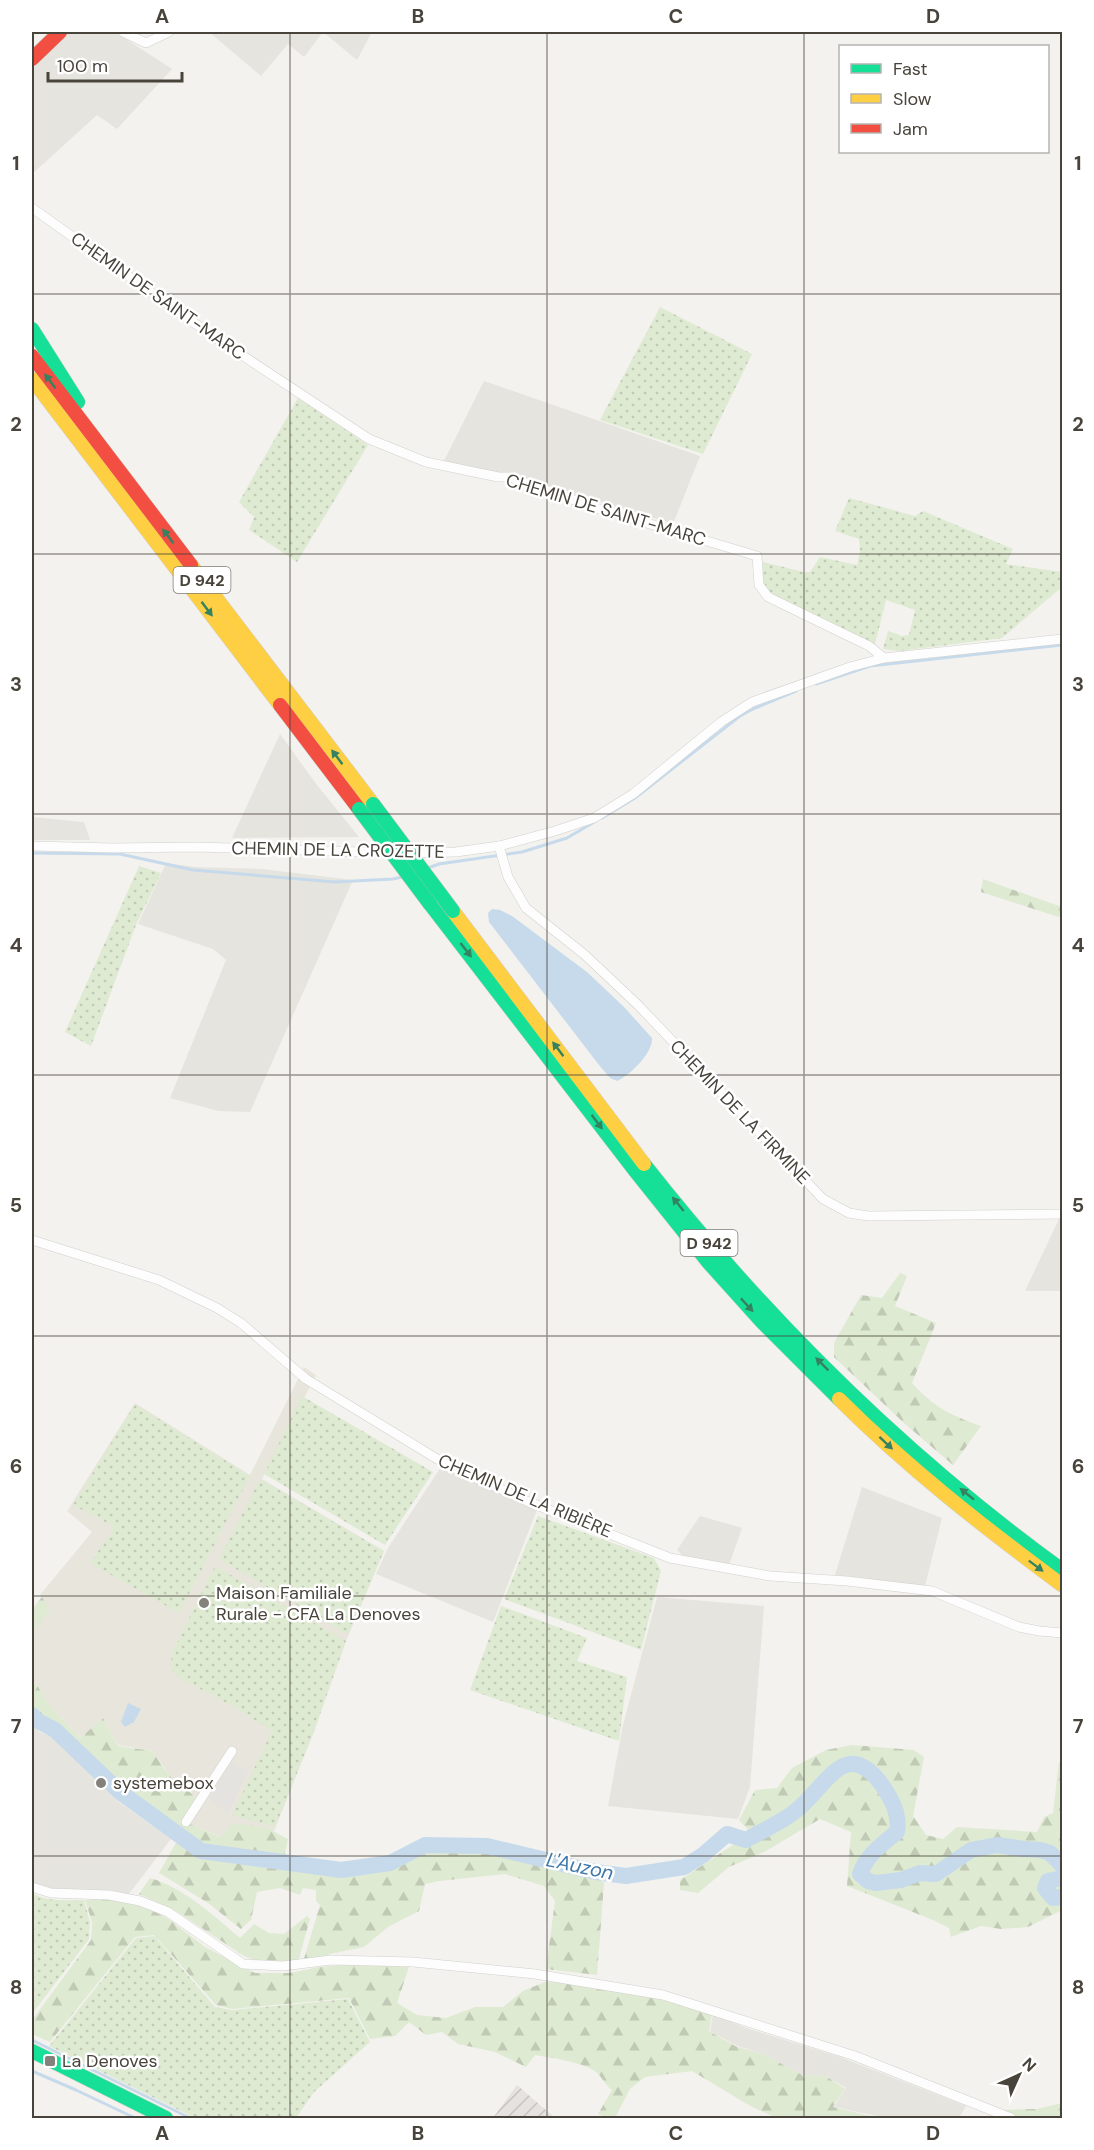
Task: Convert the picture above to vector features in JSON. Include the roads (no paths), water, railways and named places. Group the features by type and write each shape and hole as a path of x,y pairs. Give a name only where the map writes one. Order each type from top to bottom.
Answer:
{"main road":[{"path":"32,59 60,32"},
{"name":"D 942","path":"32,329 128,494"},
{"name":"D 942","path":"32,357 128,494 359,809 636,1172 708,1262 746,1305 846,1406 920,1474 1004,1542 1062,1585"},
{"name":"D 942","path":"32,379 128,494 373,804 645,1164 718,1253 772,1314 861,1403 929,1464 1062,1569"},
{"name":"D 942","path":"32,393 128,494"},
{"path":"32,2051 166,2118"}],"street":[{"path":"123,32 146,43 169,32"},
{"name":"CHEMIN DE SAINT-MARC","path":"32,208 207,332 369,439 426,462 498,477 510,477 593,507 757,556 759,585 768,597 869,646 884,658"},
{"name":"CHEMIN DE LA CROZETTE","path":"32,846 196,847 374,854 456,852 500,846 594,818 633,794 721,722 752,702 850,667 884,658 1062,639"},
{"name":"CHEMIN DE LA FIRMINE","path":"500,846 508,877 526,908 585,955 638,1005 823,1199 849,1213 868,1216 1062,1214"},
{"name":"CHEMIN DE LA RIBIÈRE","path":"32,1240 159,1280 217,1308 241,1323 306,1379 447,1465 529,1502 670,1558 770,1576 847,1581 932,1591 1019,1627 1062,1633"},
{"path":"186,1822 232,1751"},
{"path":"32,1887 51,1893 110,1895 140,1901 168,1912 243,1964 283,1966 331,1960 413,1962 536,1974 663,1995 855,2056 1011,2118"}],"water":[{"path":"492,909 512,916 587,972 624,1007 652,1038 645,1057 628,1074 617,1081 610,1078 599,1065 489,922 488,913"},
{"path":"128,1703 141,1709 134,1722 125,1727 121,1722"}],"waterway":[{"path":"816,684 870,666 1062,645"},
{"path":"602,818 635,798 740,716 796,691"},
{"path":"428,868 439,864 522,852 567,838 596,821"},
{"path":"32,853 120,854 193,870 335,882 402,877"},
{"name":"L'Auzon","path":"32,1715 36,1720 55,1730 120,1792 201,1851 341,1870 390,1863 425,1845 487,1846 596,1872 626,1876 684,1867 703,1855 727,1834 746,1840 792,1814 838,1769 848,1764 858,1765 869,1771 882,1785 896,1813 897,1832 875,1851 860,1874 868,1881 876,1883 901,1880 920,1873 936,1874 971,1850 997,1845 1050,1853 1062,1865"},
{"name":"L'Auzon","path":"1062,1878 1048,1881 1045,1888 1053,1898 1062,1897"},
{"path":"32,2040 190,2118"},
{"path":"32,2071 135,2118"}],"place":[{"name":"Maison Familiale Rurale - CFA La Denoves","path":"204,1603"},
{"name":"systemebox","path":"101,1783"},
{"name":"La Denoves","path":"50,2061"}]}
